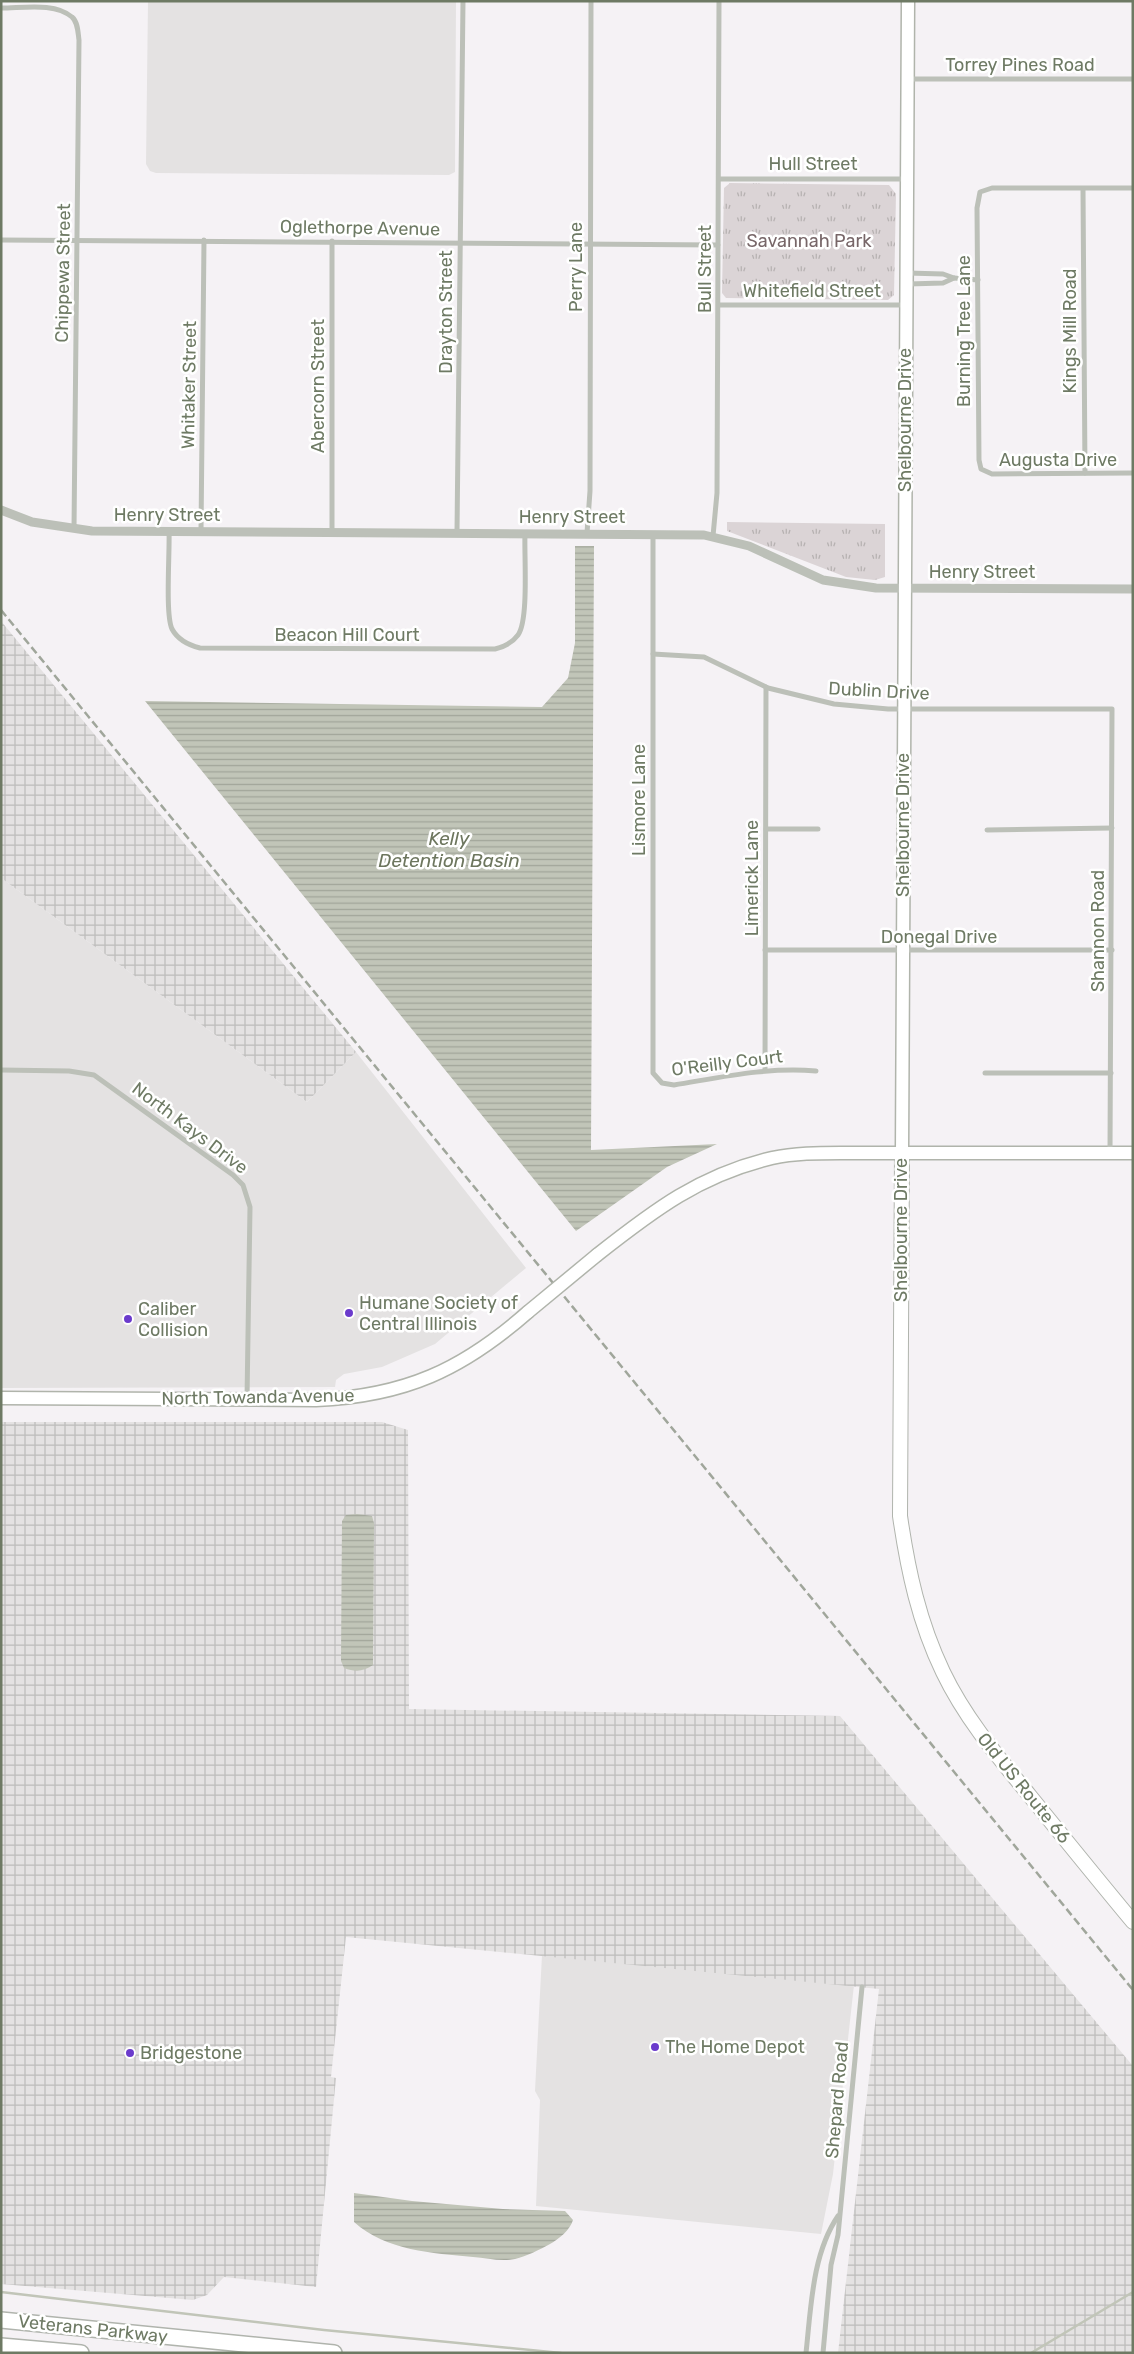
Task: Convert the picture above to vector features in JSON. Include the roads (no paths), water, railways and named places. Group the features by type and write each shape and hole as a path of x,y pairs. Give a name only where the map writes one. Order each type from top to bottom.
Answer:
{"highway":[{"name":"Veterans Parkway","path":"1,2320 334,2353"},
{"name":"Veterans Parkway","path":"1,2346 81,2353"}],"main road":[{"name":"Shelbourne Drive","path":"908,1 900,1516 909,1574 917,1608 931,1645"},
{"name":"North Towanda Avenue","path":"1,1398 346,1399 394,1390 425,1380 452,1368 502,1334 597,1255 665,1203 698,1184 734,1169 774,1157 800,1154 1133,1153"},
{"name":"Old US Route 66","path":"931,1645 961,1706 986,1742 1133,1922"}],"street":[{"name":"Drayton Street","path":"457,532 463,1"},
{"name":"Perry Lane","path":"587,533 590,491 591,1"},
{"name":"Bull Street","path":"713,536 717,493 719,1"},
{"name":"Chippewa Street","path":"1,8 55,8 73,18 77,26 79,40 74,529"},
{"name":"Torrey Pines Road","path":"907,79 1133,79"},
{"name":"Hull Street","path":"719,178 907,178"},
{"name":"Burning Tree Lane","path":"983,472 979,460 978,198 981,191 992,188 1083,189"},
{"path":"1083,189 1133,188"},
{"name":"Kings Mill Road","path":"1083,189 1085,473"},
{"name":"Oglethorpe Avenue","path":"1,240 718,245"},
{"name":"Whitaker Street","path":"201,531 204,240"},
{"name":"Abercorn Street","path":"332,241 332,532"},
{"path":"907,278 944,274 954,278 978,280"},
{"path":"907,278 943,283 954,278"},
{"name":"Whitefield Street","path":"719,305 906,306"},
{"name":"Augusta Drive","path":"983,472 992,474 1133,473"},
{"name":"Henry Street","path":"3,511 32,522 74,529 653,533 713,536 749,546 823,580 876,588 905,590 1133,589"},
{"name":"Beacon Hill Court","path":"170,531 169,619 172,628 177,636 191,646 220,648 495,649 504,647 518,636 524,620 525,533"},
{"name":"Lismore Lane","path":"652,1067 653,533"},
{"name":"Dublin Drive","path":"653,654 704,657 766,687 834,704 904,708 1112,708"},
{"name":"Limerick Lane","path":"765,1070 766,687"},
{"name":"Shannon Road","path":"1110,1153 1112,708"},
{"path":"986,830 1112,828"},
{"path":"766,829 818,829"},
{"name":"Donegal Drive","path":"765,950 1112,950"},
{"name":"O'Reilly Court","path":"652,1067 656,1078 668,1085 785,1068 816,1071"},
{"name":"North Kays Drive","path":"1,1070 69,1071 94,1075 233,1175 243,1185 250,1207 247,1400"},
{"path":"986,1073 1111,1073"},
{"name":"Shepard Road","path":"823,2353 832,2265 838,2236 838,2216 862,1987"},
{"name":"Shepard Road","path":"806,2353 815,2281 827,2233 838,2216"}],"water":[{"name":"Kelly Detention Basin","path":"575,546 594,546 591,1150 717,1144 667,1167 576,1231 145,701 542,707 568,678 575,643"},
{"path":"346,1515 372,1516 374,1523 373,1665 366,1669 355,1671 344,1668 341,1661 342,1521"},
{"path":"354,2193 412,2201 503,2209 565,2211 573,2220 567,2231 553,2242 533,2253 515,2259 499,2260 442,2254 395,2245 367,2232 354,2222"}],"waterway":[{"path":"1,2292 324,2330 561,2353"},
{"path":"1031,2353 1133,2292"}],"railway":[{"path":"1,610 1133,1990"}],"place":[{"name":"Humane Society of Central Illinois","path":"349,1313"},
{"name":"Caliber Collision","path":"128,1319"},
{"name":"The Home Depot","path":"655,2047"},
{"name":"Bridgestone","path":"130,2053"}],"park label":[{"name":"Savannah Park","path":"809,241"}]}
